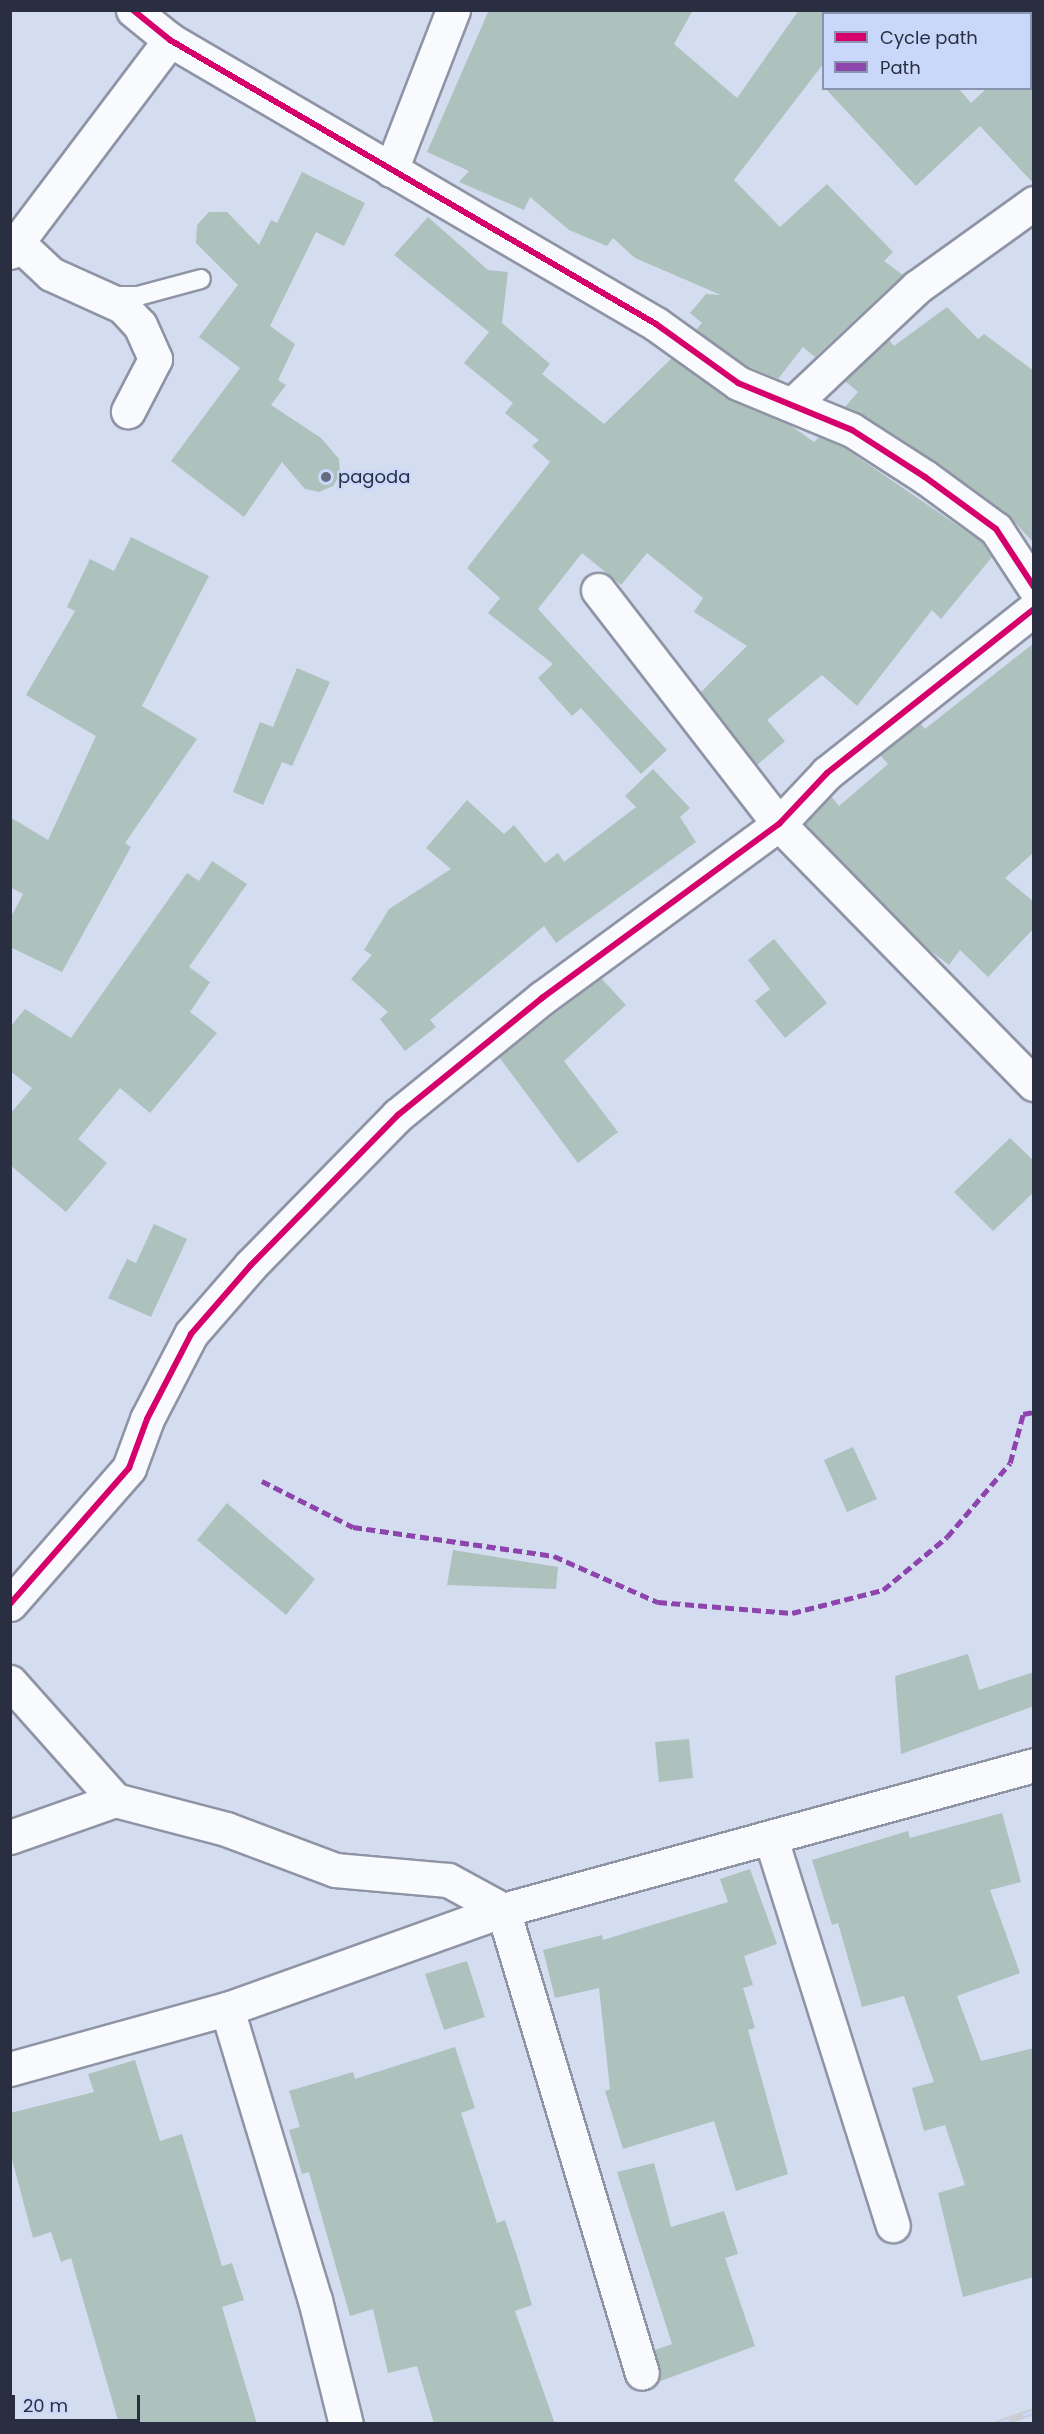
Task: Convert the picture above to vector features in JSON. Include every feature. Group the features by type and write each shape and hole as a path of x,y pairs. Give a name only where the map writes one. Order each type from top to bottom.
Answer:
{"street":[{"path":"133,10 170,40 656,324 738,383 852,430 996,529 1034,587"},
{"path":"391,170 453,10"},
{"path":"128,411 155,359 140,325 104,296 51,274 14,248 170,40"},
{"path":"793,404 917,287 1034,203"},
{"path":"598,590 779,824 1034,1084"},
{"path":"10,1604 129,1468 147,1419 191,1334 250,1265 398,1115 542,998 779,824 828,773 1034,609"},
{"path":"10,1682 115,1800 226,1830 335,1870 448,1880 503,1910 642,2373"},
{"path":"10,2069 227,2009 503,1910 771,1839 1034,1765"},
{"path":"10,1837 115,1800"},
{"path":"771,1839 893,2224"},
{"path":"227,2009 346,2424"}],"lane":[{"path":"104,296 138,296 201,279"}],"building":[{"path":"489,10 693,10 674,44 737,98 799,10 824,10 822,12 822,66 734,180 780,227 827,184 893,252 884,261 903,275 815,357 803,347 778,379 747,366 696,330 702,323 690,313 706,294 721,295 635,258 613,238 607,246 569,230 530,197 524,210 459,182 469,171 427,152"},
{"path":"1034,88 1034,184 980,126 916,186 827,90 960,90 971,103 985,90 1032,90"},
{"path":"302,172 365,203 344,246 316,232 270,326 295,344 278,380 286,385 271,405 321,438 339,459 340,474 333,486 319,492 305,489 282,462 244,517 171,461 240,368 199,337 238,285 196,243 197,225 209,212 227,212 259,245 271,220 277,223"},
{"path":"428,217 488,270 508,272 502,323 550,364 542,374 604,424 672,358 731,400 790,425 814,442 819,437 843,447 982,542 992,557 941,619 932,610 857,706 822,675 767,720 785,741 757,765 701,692 747,646 694,612 703,598 647,553 621,585 582,553 538,609 667,750 641,774 581,708 572,716 538,678 553,664 488,613 500,598 467,568 550,462 532,446 539,440 505,413 513,403 464,363 489,332 394,255"},
{"path":"947,307 978,339 984,334 1034,371 1034,543 1007,514 936,462 845,407 858,392 845,381 889,340 894,346"},
{"path":"131,537 209,576 142,706 197,739 125,843 131,847 62,972 10,947 10,919 23,894 10,887 10,817 48,840 96,736 26,695 75,611 67,607 90,559 114,571"},
{"path":"1034,643 1034,852 1005,878 1034,902 1034,928 988,977 960,950 949,965 928,949 805,824 831,796 839,806 888,764 880,755 920,723 925,729"},
{"path":"297,668 330,682 292,766 282,762 263,805 233,792 260,722 273,727"},
{"path":"653,769 690,808 680,817 696,842 556,943 544,926 430,1020 436,1027 405,1051 380,1019 388,1012 351,979 372,955 364,950 389,909 451,869 426,848 467,800 504,834 514,825 545,863 558,853 564,862 636,807 625,796"},
{"path":"212,861 247,884 189,967 210,982 190,1012 217,1033 150,1113 120,1088 78,1139 107,1163 66,1212 10,1165 10,1114 32,1088 10,1071 10,1027 25,1009 71,1038 187,873 199,881"},
{"path":"774,939 827,1003 785,1038 755,1001 770,989 748,960"},
{"path":"601,978 626,1005 564,1061 618,1132 578,1163 499,1057"},
{"path":"1010,1138 1034,1161 1034,1192 993,1231 954,1192"},
{"path":"154,1224 187,1239 151,1317 108,1298 127,1259 136,1263"},
{"path":"853,1447 877,1499 847,1512 824,1460"},
{"path":"227,1503 315,1579 286,1615 197,1540"},
{"path":"453,1550 558,1567 556,1589 447,1585"},
{"path":"968,1654 979,1690 1034,1672 1034,1706 901,1754 895,1676"},
{"path":"689,1739 693,1778 659,1782 655,1742"},
{"path":"1002,1813 1021,1882 990,1890 1020,1973 957,1996 981,2061 1034,2048 1034,2277 963,2297 938,2193 965,2185 945,2125 924,2131 912,2088 934,2082 904,1996 862,2007 838,1923 832,1925 812,1860 908,1831 910,1838"},
{"path":"750,1869 777,1944 744,1956 753,1985 743,1988 755,2028 748,2030 788,2174 736,2191 714,2121 623,2149 605,2091 610,2089 599,1988 555,1998 543,1950 602,1935 603,1940 728,1902 720,1879"},
{"path":"467,1961 485,2017 444,2030 425,1974"},
{"path":"455,2047 475,2108 461,2113 497,2223 505,2220 532,2305 515,2311 555,2424 434,2424 417,2366 388,2373 373,2309 350,2316 309,2172 302,2174 289,2130 300,2127 289,2091 353,2072 355,2079"},
{"path":"135,2060 160,2141 182,2134 222,2266 232,2263 244,2300 222,2307 257,2424 119,2424 71,2258 61,2262 51,2232 33,2238 10,2152 10,2113 94,2092 88,2074"},
{"path":"654,2163 671,2227 724,2211 738,2254 725,2258 755,2346 658,2382 655,2350 672,2344 617,2172"}],"railway":[{"path":"996,2424 1034,2411"}],"marked path":[{"path":"262,1481 353,1527 554,1556 658,1602 792,1613 883,1590 947,1537 1010,1463 1023,1414 1034,1412"}],"cycle path":[{"path":"133,10 170,40 656,324 738,383 852,430 925,477 996,529 1034,587"},
{"path":"10,1604 129,1468 147,1419 191,1334 251,1265 398,1115 542,998 779,824 827,773 1034,609"}],"place":[{"name":"pagoda","path":"326,477"}]}
